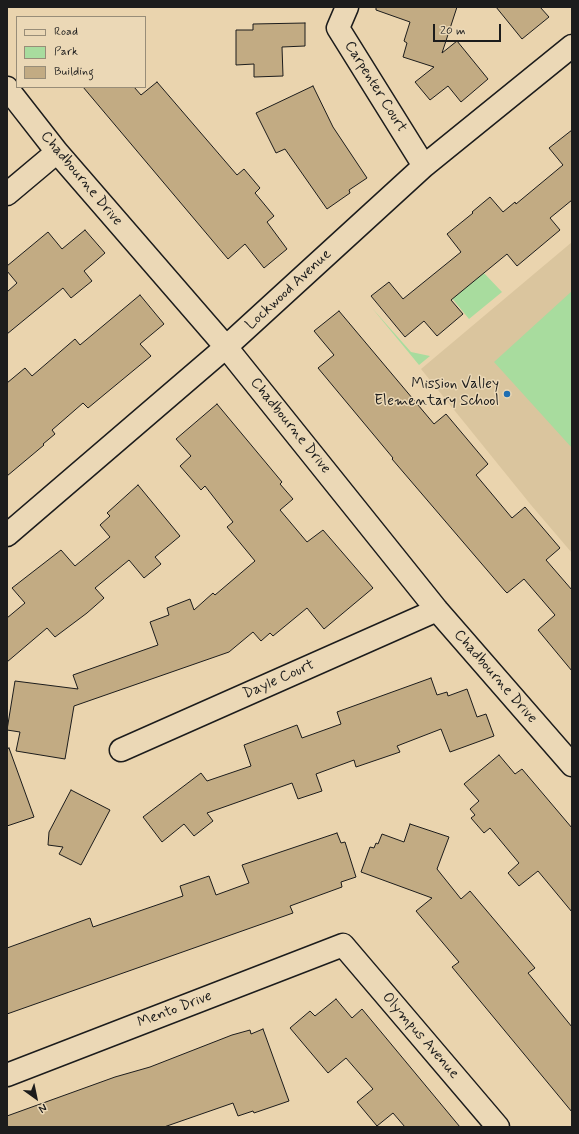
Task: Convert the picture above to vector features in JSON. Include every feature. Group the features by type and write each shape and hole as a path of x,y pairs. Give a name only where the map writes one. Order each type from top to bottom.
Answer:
{"street":[{"name":"Carpenter Court","path":"347,7 338,28 424,166"},
{"name":"Lockwood Avenue","path":"7,535 226,347 424,166 572,46"},
{"name":"Chadbourne Drive","path":"7,88 57,152 226,347 437,610 572,765"},
{"path":"7,194 57,152"},
{"name":"Dayle Court","path":"121,750 437,610"},
{"name":"Mento Drive","path":"7,1075 343,945"},
{"name":"Olympus Avenue","path":"343,945 498,1127"}],"shaded area":[{"name":"Mission Valley Elementary School","path":"572,242 572,553 531,505 421,369"}],"green space":[{"path":"483,272 502,292 469,319 451,297"},
{"path":"572,291 572,448 494,362"},
{"path":"372,308 411,352 430,356 419,365"}],"building":[{"path":"376,7 457,7 442,53 457,41 488,79 461,102 448,86 430,100 415,82 434,67 403,57 407,43 404,41 410,22 376,10"},
{"path":"496,7 540,7 549,17 522,39"},
{"path":"305,23 305,46 282,47 283,76 254,77 254,64 236,65 236,30 253,30 253,24"},
{"path":"157,82 237,175 244,169 260,188 255,193 274,216 267,222 287,249 264,268 245,244 228,259 84,88 135,88 141,95"},
{"path":"313,86 333,127 367,178 349,190 350,193 327,209 285,149 276,153 256,113"},
{"path":"572,130 572,200 550,218 560,230 517,266 507,254 451,300 463,314 437,336 424,321 405,337 371,296 389,282 403,299 461,252 447,234 490,197 503,212 515,202 516,204 563,165 549,148"},
{"path":"85,230 105,253 84,271 92,281 71,298 63,288 7,334 7,292 17,283 7,271 7,266 48,232 62,249"},
{"path":"140,295 164,324 140,344 151,356 88,408 83,403 52,430 55,434 43,444 44,445 7,476 7,383 25,368 32,376 75,339 80,345"},
{"path":"339,311 434,424 446,414 488,464 476,475 512,518 525,507 560,548 546,560 572,590 572,671 538,630 555,615 524,579 507,593 505,591 392,459 393,458 318,368 334,355 314,331"},
{"path":"217,404 282,482 280,484 293,499 280,510 307,542 323,530 373,588 324,629 307,608 273,636 270,633 261,641 253,632 229,652 74,706 65,759 16,751 20,732 7,730 15,681 78,689 73,675 158,645 150,622 169,615 167,608 190,599 194,610 213,593 215,595 255,561 227,527 233,522 205,486 201,490 180,466 191,456 176,439"},
{"path":"138,485 180,536 155,557 161,564 144,578 129,560 95,588 104,598 87,613 55,637 47,628 7,662 7,618 25,603 12,588 61,550 75,566 110,537 100,525 110,516 107,513"},
{"path":"431,678 437,695 447,692 448,696 467,689 477,717 486,714 494,736 450,752 441,729 397,746 400,752 356,767 354,760 316,774 322,791 298,799 292,783 207,813 213,821 194,836 184,824 162,842 143,817 201,773 207,781 251,766 244,745 297,725 302,738 341,724 337,712"},
{"path":"9,748 34,817 7,826 7,749"},
{"path":"499,755 515,774 522,769 572,828 572,912 538,871 519,886 508,873 519,863 490,828 484,833 471,818 475,815 470,809 479,801 464,784"},
{"path":"71,790 110,810 81,865 59,854 63,847 48,845 49,832"},
{"path":"410,824 449,837 437,869 461,899 470,891 535,968 528,973 572,1027 572,1112 452,967 459,962 416,911 432,898 361,872 370,847 374,848 376,843 378,844 382,834 404,842"},
{"path":"337,833 341,843 345,842 356,877 341,882 342,887 290,906 293,913 7,1014 7,948 90,918 93,927 183,896 180,886 209,876 216,895 249,883 242,865"},
{"path":"336,999 352,1018 362,1009 460,1127 405,1127 393,1113 377,1126 357,1102 373,1089 346,1058 328,1073 290,1028 310,1011 315,1016"},
{"path":"263,1029 289,1101 254,1113 253,1111 238,1116 233,1103 164,1127 7,1127 7,1116 115,1077 150,1067 232,1035 250,1030 251,1034"}],"place":[{"name":"Mission Valley Elementary School","path":"507,394"}]}
